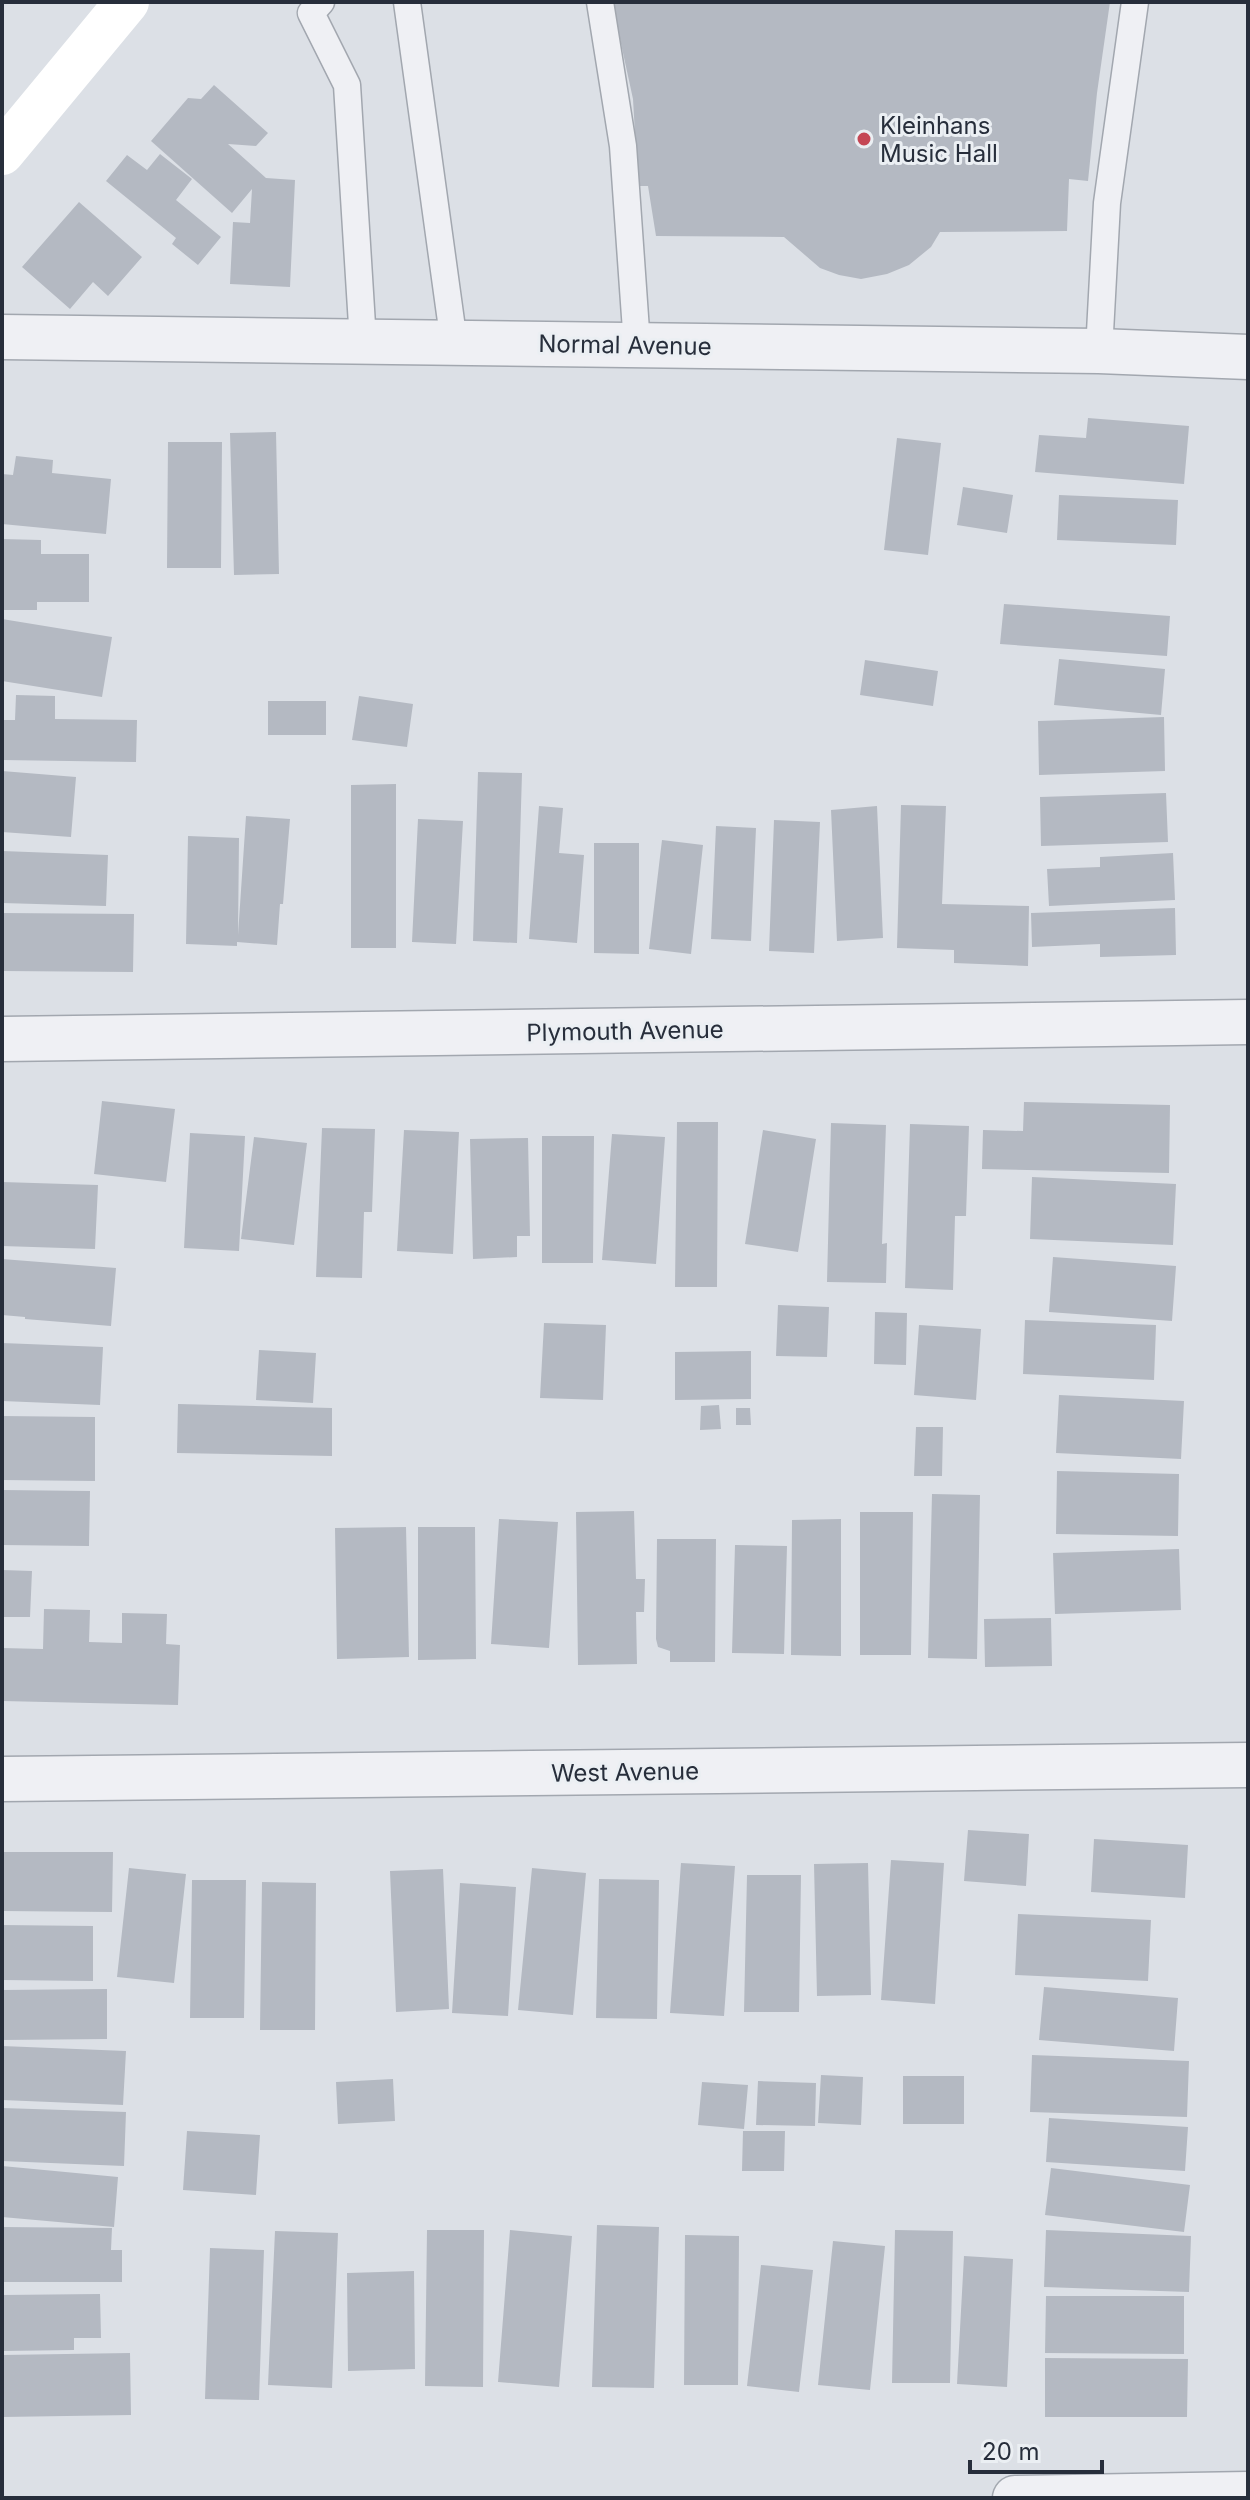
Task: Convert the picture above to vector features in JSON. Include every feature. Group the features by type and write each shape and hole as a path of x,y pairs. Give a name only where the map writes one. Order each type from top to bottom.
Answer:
{"street":[{"path":"2,153 127,2"},
{"name":"Normal Avenue","path":"2,337 1099,351 1248,357"},
{"name":"Plymouth Avenue","path":"2,1039 1248,1022"},
{"name":"West Avenue","path":"2,1779 1248,1765"},
{"path":"1015,2498 1248,2494"}],"lane":[{"path":"321,2 311,13 347,85 363,341"},
{"path":"407,2 454,343"},
{"path":"600,2 623,146 637,345"},
{"path":"1099,351 1107,203 1135,2"}],"building":[{"name":"Kleinhans Music Hall","path":"612,2 1110,2 1088,181 1069,179 1067,231 940,232 931,247 909,265 887,274 861,279 820,268 784,237 656,236 648,186 638,186 633,99"},
{"path":"214,85 268,133 256,146 228,144 266,178 295,180 290,287 230,284 233,222 250,223 252,189 232,213 151,141 188,98 201,99"},
{"path":"160,154 192,179 176,200 221,237 198,265 172,244 176,238 106,181 127,155 147,170"},
{"path":"79,202 142,257 108,296 93,282 70,309 22,267"},
{"path":"1088,418 1189,426 1184,484 1035,472 1039,435 1086,438"},
{"path":"276,432 279,574 234,575 230,433"},
{"path":"897,438 941,443 928,555 884,550"},
{"path":"168,442 222,442 221,568 167,568"},
{"path":"16,456 53,460 52,473 111,479 106,534 2,524 2,474 13,475"},
{"path":"963,487 1013,495 1007,533 957,525"},
{"path":"1059,495 1178,500 1176,545 1057,540"},
{"path":"2,539 41,540 41,554 89,554 89,602 37,602 37,610 2,610"},
{"path":"1004,604 1170,616 1167,656 1000,644"},
{"path":"2,619 112,637 102,697 2,681"},
{"path":"1059,659 1165,669 1161,715 1054,705"},
{"path":"865,660 938,671 933,706 860,695"},
{"path":"16,695 55,696 55,719 137,720 136,762 2,760 2,720 15,720"},
{"path":"359,696 413,704 407,747 352,740"},
{"path":"268,701 326,701 326,735 268,735"},
{"path":"1164,717 1165,771 1039,775 1038,721"},
{"path":"2,771 76,777 71,837 2,832"},
{"path":"478,772 522,773 517,943 473,941"},
{"path":"396,784 396,948 351,948 351,785"},
{"path":"1166,793 1168,842 1041,846 1040,797"},
{"path":"901,805 946,806 942,904 1029,906 1028,966 954,963 954,950 897,948"},
{"path":"539,806 563,808 559,853 584,855 577,943 529,939"},
{"path":"877,806 883,938 837,941 831,810"},
{"path":"246,816 290,819 277,945 237,942 237,946 186,944 188,836 239,838 238,935"},
{"path":"418,819 463,821 456,944 412,942"},
{"path":"774,820 820,822 814,953 769,951"},
{"path":"716,826 756,828 751,941 711,939"},
{"path":"662,840 703,845 691,954 649,949"},
{"path":"594,843 639,843 639,954 594,953"},
{"path":"2,851 108,855 106,906 2,903"},
{"path":"1173,853 1175,900 1049,906 1047,869 1100,867 1100,857"},
{"path":"1175,908 1176,955 1100,957 1100,944 1032,947 1031,913"},
{"path":"2,913 134,914 133,972 2,971"},
{"path":"102,1101 175,1109 166,1182 94,1174"},
{"path":"1024,1102 1170,1105 1169,1173 982,1169 983,1130 1023,1131"},
{"path":"677,1122 718,1122 717,1287 675,1287"},
{"path":"831,1123 886,1125 882,1244 887,1243 886,1283 827,1282"},
{"path":"910,1124 969,1126 966,1216 955,1216 953,1290 905,1288"},
{"path":"322,1128 375,1129 372,1212 364,1212 362,1278 316,1277"},
{"path":"404,1130 459,1132 453,1254 397,1251"},
{"path":"763,1130 816,1139 798,1252 745,1244"},
{"path":"190,1133 245,1136 239,1251 184,1248"},
{"path":"612,1134 665,1137 656,1264 602,1260"},
{"path":"542,1136 594,1136 593,1263 542,1263"},
{"path":"254,1137 307,1143 294,1245 241,1239"},
{"path":"528,1138 530,1236 517,1236 517,1257 473,1259 470,1139"},
{"path":"1032,1177 1176,1184 1173,1245 1030,1239"},
{"path":"2,1182 98,1185 95,1249 2,1246"},
{"path":"1053,1257 1176,1266 1172,1321 1049,1312"},
{"path":"2,1259 116,1268 111,1326 2,1315"},
{"path":"778,1305 829,1307 827,1357 776,1356"},
{"path":"875,1312 907,1313 906,1365 874,1364"},
{"path":"1025,1320 1156,1325 1154,1380 1023,1374"},
{"path":"544,1323 606,1325 603,1400 540,1398"},
{"path":"919,1325 981,1329 976,1400 914,1395"},
{"path":"2,1343 103,1347 100,1405 2,1401"},
{"path":"259,1350 316,1353 313,1403 256,1400"},
{"path":"751,1351 751,1399 675,1400 675,1352"},
{"path":"1059,1395 1184,1401 1181,1459 1056,1453"},
{"path":"178,1404 332,1408 332,1456 177,1453"},
{"path":"719,1405 721,1429 700,1430 701,1406"},
{"path":"736,1408 750,1408 751,1425 736,1425"},
{"path":"2,1416 95,1417 95,1481 2,1480"},
{"path":"916,1427 943,1427 942,1476 914,1476"},
{"path":"1057,1471 1179,1474 1178,1536 1056,1534"},
{"path":"2,1490 90,1491 89,1546 2,1545"},
{"path":"932,1494 980,1495 977,1659 928,1658"},
{"path":"634,1511 636,1579 645,1579 644,1612 636,1612 637,1664 578,1665 576,1512"},
{"path":"860,1512 913,1512 911,1655 860,1655"},
{"path":"499,1519 558,1522 549,1648 491,1644"},
{"path":"841,1519 841,1656 791,1655 792,1520"},
{"path":"406,1527 409,1657 337,1659 335,1528"},
{"path":"418,1527 475,1527 476,1659 418,1660"},
{"path":"657,1539 716,1539 715,1662 670,1662 670,1651 658,1647"},
{"path":"735,1545 787,1546 784,1654 732,1653"},
{"path":"1179,1549 1181,1610 1055,1614 1053,1553"},
{"path":"2,1570 32,1571 30,1617 2,1617"},
{"path":"44,1609 90,1610 89,1642 122,1643 122,1613 167,1614 166,1644 180,1645 178,1705 2,1701 2,1648 43,1649"},
{"path":"1051,1618 1052,1666 985,1667 984,1619"},
{"path":"968,1830 1029,1834 1026,1886 964,1881"},
{"path":"1094,1839 1188,1845 1185,1898 1091,1892"},
{"path":"2,1852 113,1852 112,1912 2,1911"},
{"path":"891,1860 944,1863 935,2004 881,2000"},
{"path":"681,1863 735,1866 724,2016 670,2013"},
{"path":"868,1863 871,1995 817,1996 814,1864"},
{"path":"129,1868 186,1874 174,1983 117,1977"},
{"path":"532,1868 586,1873 573,2015 518,2010"},
{"path":"443,1869 449,2009 396,2012 390,1871"},
{"path":"747,1875 801,1875 799,2012 744,2012"},
{"path":"599,1879 659,1880 657,2019 596,2018"},
{"path":"192,1880 246,1880 244,2018 190,2018"},
{"path":"262,1882 316,1883 315,2030 260,2030"},
{"path":"460,1883 516,1887 508,2016 452,2013"},
{"path":"1018,1914 1151,1920 1148,1981 1015,1975"},
{"path":"2,1925 93,1926 93,1981 2,1980"},
{"path":"1044,1987 1178,1998 1174,2051 1039,2040"},
{"path":"107,1989 107,2039 2,2040 2,1990"},
{"path":"2,2046 126,2051 123,2105 2,2100"},
{"path":"1032,2055 1189,2061 1187,2117 1030,2112"},
{"path":"821,2075 863,2077 861,2125 818,2123"},
{"path":"903,2076 964,2076 964,2124 903,2124"},
{"path":"393,2079 395,2121 338,2124 336,2082"},
{"path":"758,2081 816,2083 815,2126 756,2125"},
{"path":"702,2082 748,2085 744,2129 698,2125"},
{"path":"2,2108 126,2112 124,2166 2,2161"},
{"path":"1049,2118 1188,2127 1185,2171 1046,2162"},
{"path":"187,2131 260,2135 256,2195 183,2190"},
{"path":"743,2131 785,2131 784,2171 742,2171"},
{"path":"2,2166 118,2177 114,2227 2,2217"},
{"path":"1051,2168 1190,2185 1184,2232 1045,2215"},
{"path":"597,2225 659,2227 654,2388 592,2387"},
{"path":"2,2227 112,2228 111,2250 122,2250 122,2282 2,2282"},
{"path":"427,2230 484,2230 483,2387 425,2386"},
{"path":"510,2230 572,2236 559,2387 498,2382"},
{"path":"895,2230 953,2231 950,2383 892,2383"},
{"path":"1046,2230 1191,2236 1189,2292 1044,2287"},
{"path":"275,2231 338,2233 332,2388 268,2385"},
{"path":"685,2235 739,2236 738,2385 684,2385"},
{"path":"833,2241 885,2246 870,2390 818,2385"},
{"path":"210,2248 264,2250 259,2400 205,2399"},
{"path":"964,2256 1013,2259 1007,2387 957,2384"},
{"path":"761,2265 813,2270 799,2392 747,2386"},
{"path":"414,2271 415,2369 348,2371 347,2273"},
{"path":"100,2294 101,2338 74,2338 74,2350 2,2351 2,2295"},
{"path":"1046,2296 1184,2296 1184,2354 1045,2353"},
{"path":"130,2353 131,2415 2,2417 2,2355"},
{"path":"1045,2358 1188,2359 1187,2417 1045,2417"}],"place":[{"name":"Kleinhans Music Hall","path":"864,139"}]}
